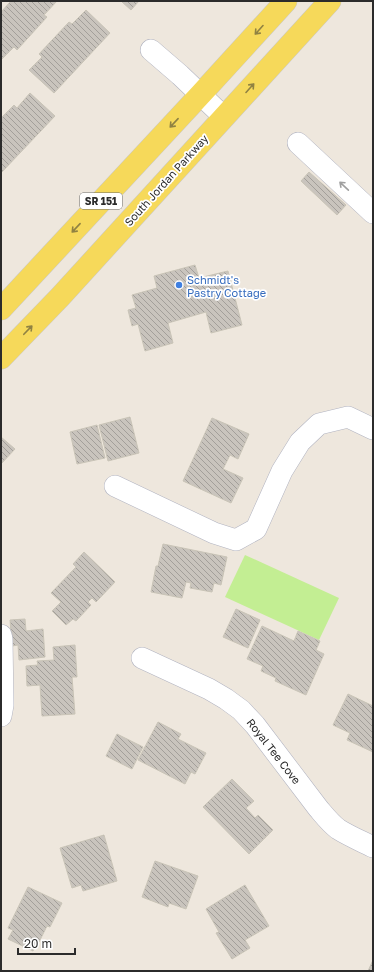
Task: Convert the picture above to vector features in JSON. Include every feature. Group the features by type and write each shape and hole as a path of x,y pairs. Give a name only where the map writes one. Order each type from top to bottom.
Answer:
{"main road":[{"name":"SR 151","path":"1,309 286,1"},
{"name":"South Jordan Parkway","path":"1,358 60,297 330,1"}],"street":[{"path":"151,50 201,94 224,117"},
{"path":"298,143 373,213"},
{"path":"115,486 214,533 236,540 256,528 282,471 300,442 319,424 348,417 373,430"},
{"path":"1,635 3,705 1,716"},
{"name":"Royal Tee Cove","path":"142,658 209,689 226,698 241,710 255,725 327,819 338,829 373,847"}],"green space":[{"path":"245,555 339,598 319,640 225,597"}],"building":[{"path":"11,1 57,1 44,15 47,17 17,50 14,47 1,60 1,12"},
{"path":"121,1 139,1 131,10"},
{"path":"86,10 110,33 54,93 29,70 42,57 39,54 69,22 72,24"},
{"path":"30,93 55,116 1,173 1,118 14,105 17,108"},
{"path":"309,172 346,205 337,215 301,181"},
{"path":"195,265 199,278 228,271 242,325 211,333 206,312 168,323 173,343 145,351 138,324 132,326 128,310 136,308 132,295 157,288 154,276"},
{"path":"130,417 139,453 108,461 99,425"},
{"path":"212,418 249,434 238,459 230,455 223,469 243,478 231,503 183,481"},
{"path":"97,425 105,458 77,464 70,432"},
{"path":"1,437 15,449 1,464"},
{"path":"163,544 227,557 221,585 214,583 212,592 190,588 191,583 186,582 182,598 151,592 156,566 158,566"},
{"path":"84,552 115,582 96,602 92,598 88,602 91,605 76,621 73,619 66,625 52,611 61,602 51,593 76,567 73,564"},
{"path":"236,609 260,620 248,648 223,637"},
{"path":"25,619 26,631 43,629 45,657 19,660 18,645 12,646 10,620"},
{"path":"262,626 294,641 298,631 320,641 316,650 324,654 306,695 275,681 276,678 261,671 263,666 247,659"},
{"path":"75,645 77,677 72,677 75,714 42,716 40,685 27,686 26,666 38,665 37,661 54,660 53,647"},
{"path":"348,694 373,706 373,752 347,740 350,733 333,725"},
{"path":"158,722 181,734 178,739 206,753 195,774 191,772 185,784 138,760"},
{"path":"117,734 143,747 132,769 106,756"},
{"path":"232,779 254,801 246,808 255,818 258,815 273,830 249,854 203,807"},
{"path":"104,835 117,881 83,891 81,885 72,888 60,848"},
{"path":"155,861 198,876 186,909 169,903 168,907 142,897"},
{"path":"245,885 269,926 245,940 250,948 232,959 216,933 219,932 206,909"},
{"path":"28,887 62,903 50,927 47,926 33,951 8,939 13,930 8,928"},
{"path":"373,960 373,971 368,971"}],"place":[{"name":"Schmidt's Pastry Cottage","path":"179,285"}]}
